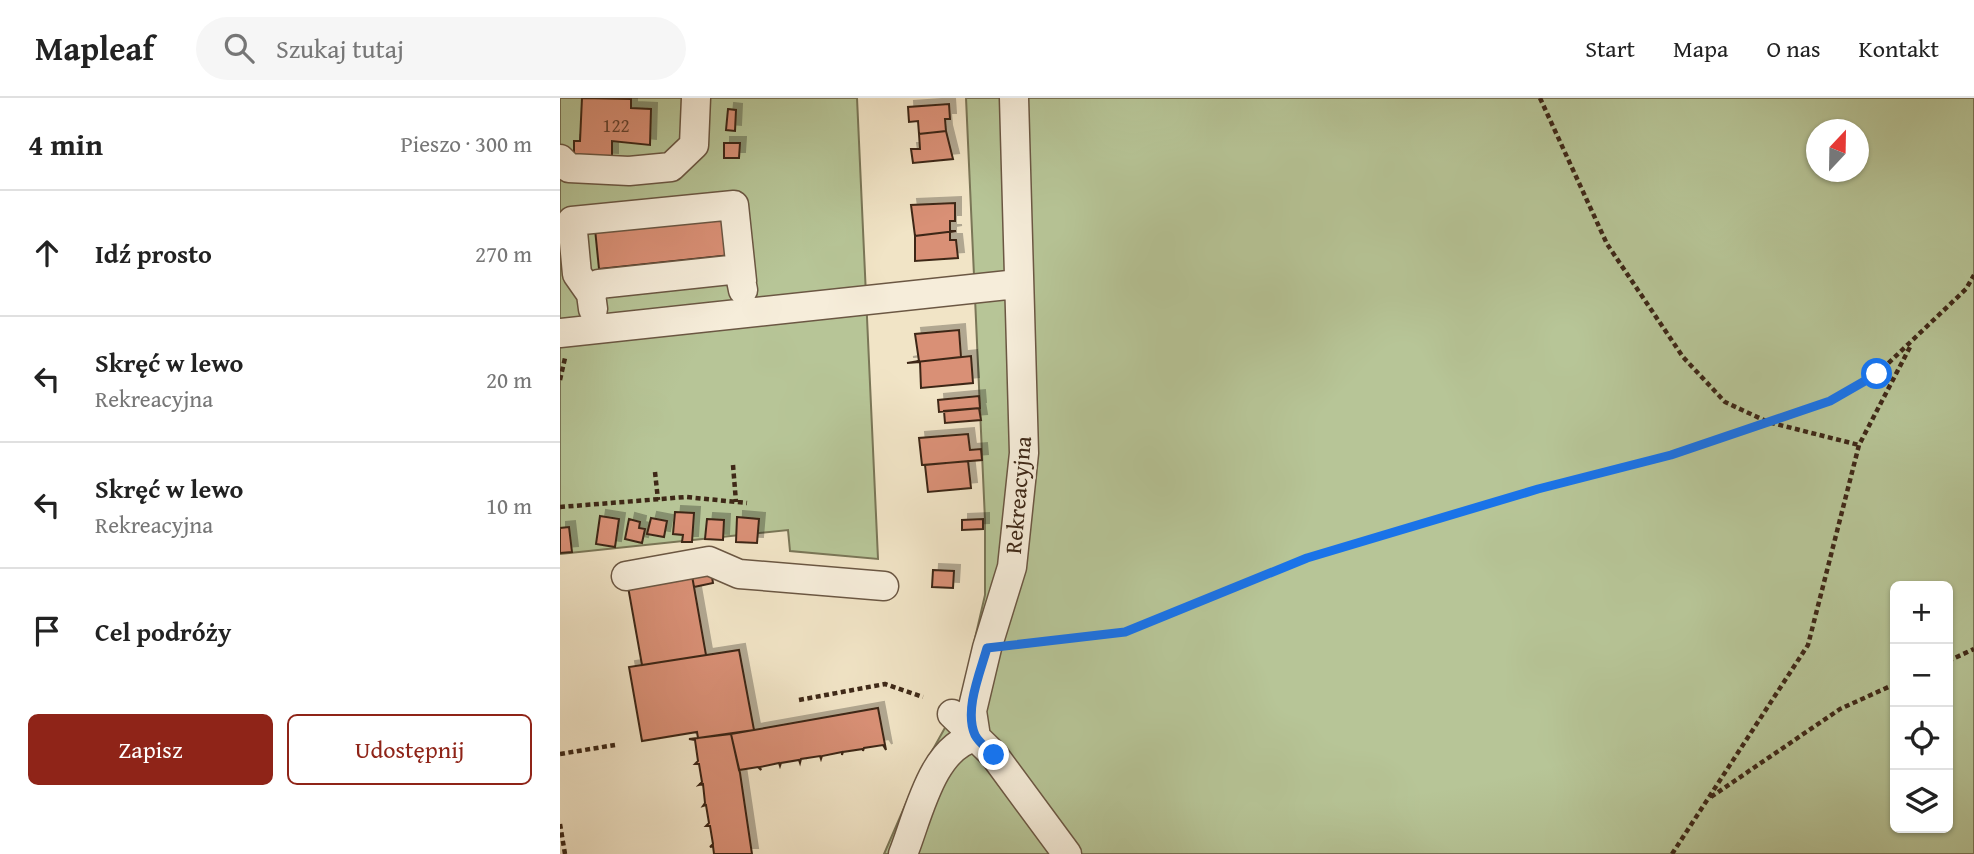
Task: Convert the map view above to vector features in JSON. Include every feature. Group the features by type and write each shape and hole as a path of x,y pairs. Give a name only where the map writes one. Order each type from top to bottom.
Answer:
{"street":[{"path":"560,159 569,169 629,171 671,167 694,145 696,98"},
{"name":"Rekreacyjna","path":"976,737 972,711 987,648 1012,567 1024,453 1014,98"},
{"path":"595,329 591,294 578,274 572,221 734,205 746,313"},
{"path":"591,294 599,285 730,270 737,273 742,281"},
{"path":"560,333 1018,284"},
{"path":"626,576 709,561 739,574 884,586"},
{"path":"952,714 994,755 1067,854"},
{"path":"903,854 941,758 959,742 976,737"}],"path":[{"path":"1540,98 1607,244 1683,356 1725,402 1768,422 1859,445"},
{"path":"987,648 1125,632 1307,558 1538,489 1671,455 1768,422 1842,394 1877,374 1966,289 1974,275"},
{"path":"1672,854 1808,645 1859,445 1912,342"},
{"path":"733,465 737,502"},
{"path":"655,472 659,499"},
{"path":"560,508 686,498 747,503"},
{"path":"1953,659 1974,649"},
{"path":"799,700 885,684 923,697"},
{"path":"1710,797 1840,709 1890,686"},
{"path":"560,754 615,745"},
{"path":"560,824 565,854"}],"green space":[{"path":"560,98 857,98 878,559 790,551 788,530 560,554"},
{"path":"966,98 1974,98 1974,854 884,854 917,778 961,699 985,595 985,520"}],"building":[{"path":"582,98 631,99 631,108 651,109 650,145 612,141 612,159 574,157 574,141 580,141"},
{"path":"949,104 950,119 945,119 946,131 919,134 918,121 909,122 908,107"},
{"path":"728,109 736,110 735,131 726,130"},
{"path":"946,131 953,159 913,163 911,149 920,149 919,134"},
{"path":"724,143 740,143 739,158 724,158"},
{"path":"955,203 955,221 950,221 950,231 956,231 915,236 911,205"},
{"path":"726,215 731,255 599,269 595,229"},
{"path":"956,231 950,232 950,240 956,240 958,258 915,261 915,236"},
{"path":"959,330 961,357 907,363 919,361 915,334"},
{"path":"971,356 973,383 921,388 920,362 907,363"},
{"path":"979,396 980,408 939,412 938,400"},
{"path":"979,408 981,420 945,423 944,411"},
{"path":"968,434 970,450 981,449 982,460 922,465 919,438"},
{"path":"968,461 971,488 928,492 925,465"},
{"path":"675,512 694,513 692,542 682,542 683,535 673,534"},
{"path":"600,516 619,519 615,547 596,544"},
{"path":"737,517 759,519 757,543 736,542"},
{"path":"651,518 667,521 664,537 647,534"},
{"path":"629,519 640,522 639,528 645,529 642,543 625,539"},
{"path":"707,519 724,520 723,540 705,539"},
{"path":"983,519 983,529 962,530 962,520"},
{"path":"569,527 572,552 560,553 560,528"},
{"path":"710,564 713,583 694,587 691,570"},
{"path":"691,570 706,655 642,665 627,581"},
{"path":"933,570 954,571 953,588 932,587"},
{"path":"739,650 754,730 698,738 697,732 642,741 629,667"},
{"path":"878,708 886,750 883,745 864,748 863,751 843,752 842,755 842,752 822,756 821,759 820,756 801,759 800,763 799,760 781,763 780,766 779,763 760,767 761,770 758,767 739,770 731,734"},
{"path":"731,734 740,773 752,854 714,854 713,846 710,847 713,844 710,826 706,826 709,823 706,805 703,806 703,784 699,785 702,782 699,764 695,764 698,761 695,740 689,739"}],"route":[{"path":"994,755 976,737 972,725 972,711 987,648 1125,632 1307,558 1538,489 1671,455 1830,401 1877,374"}]}
